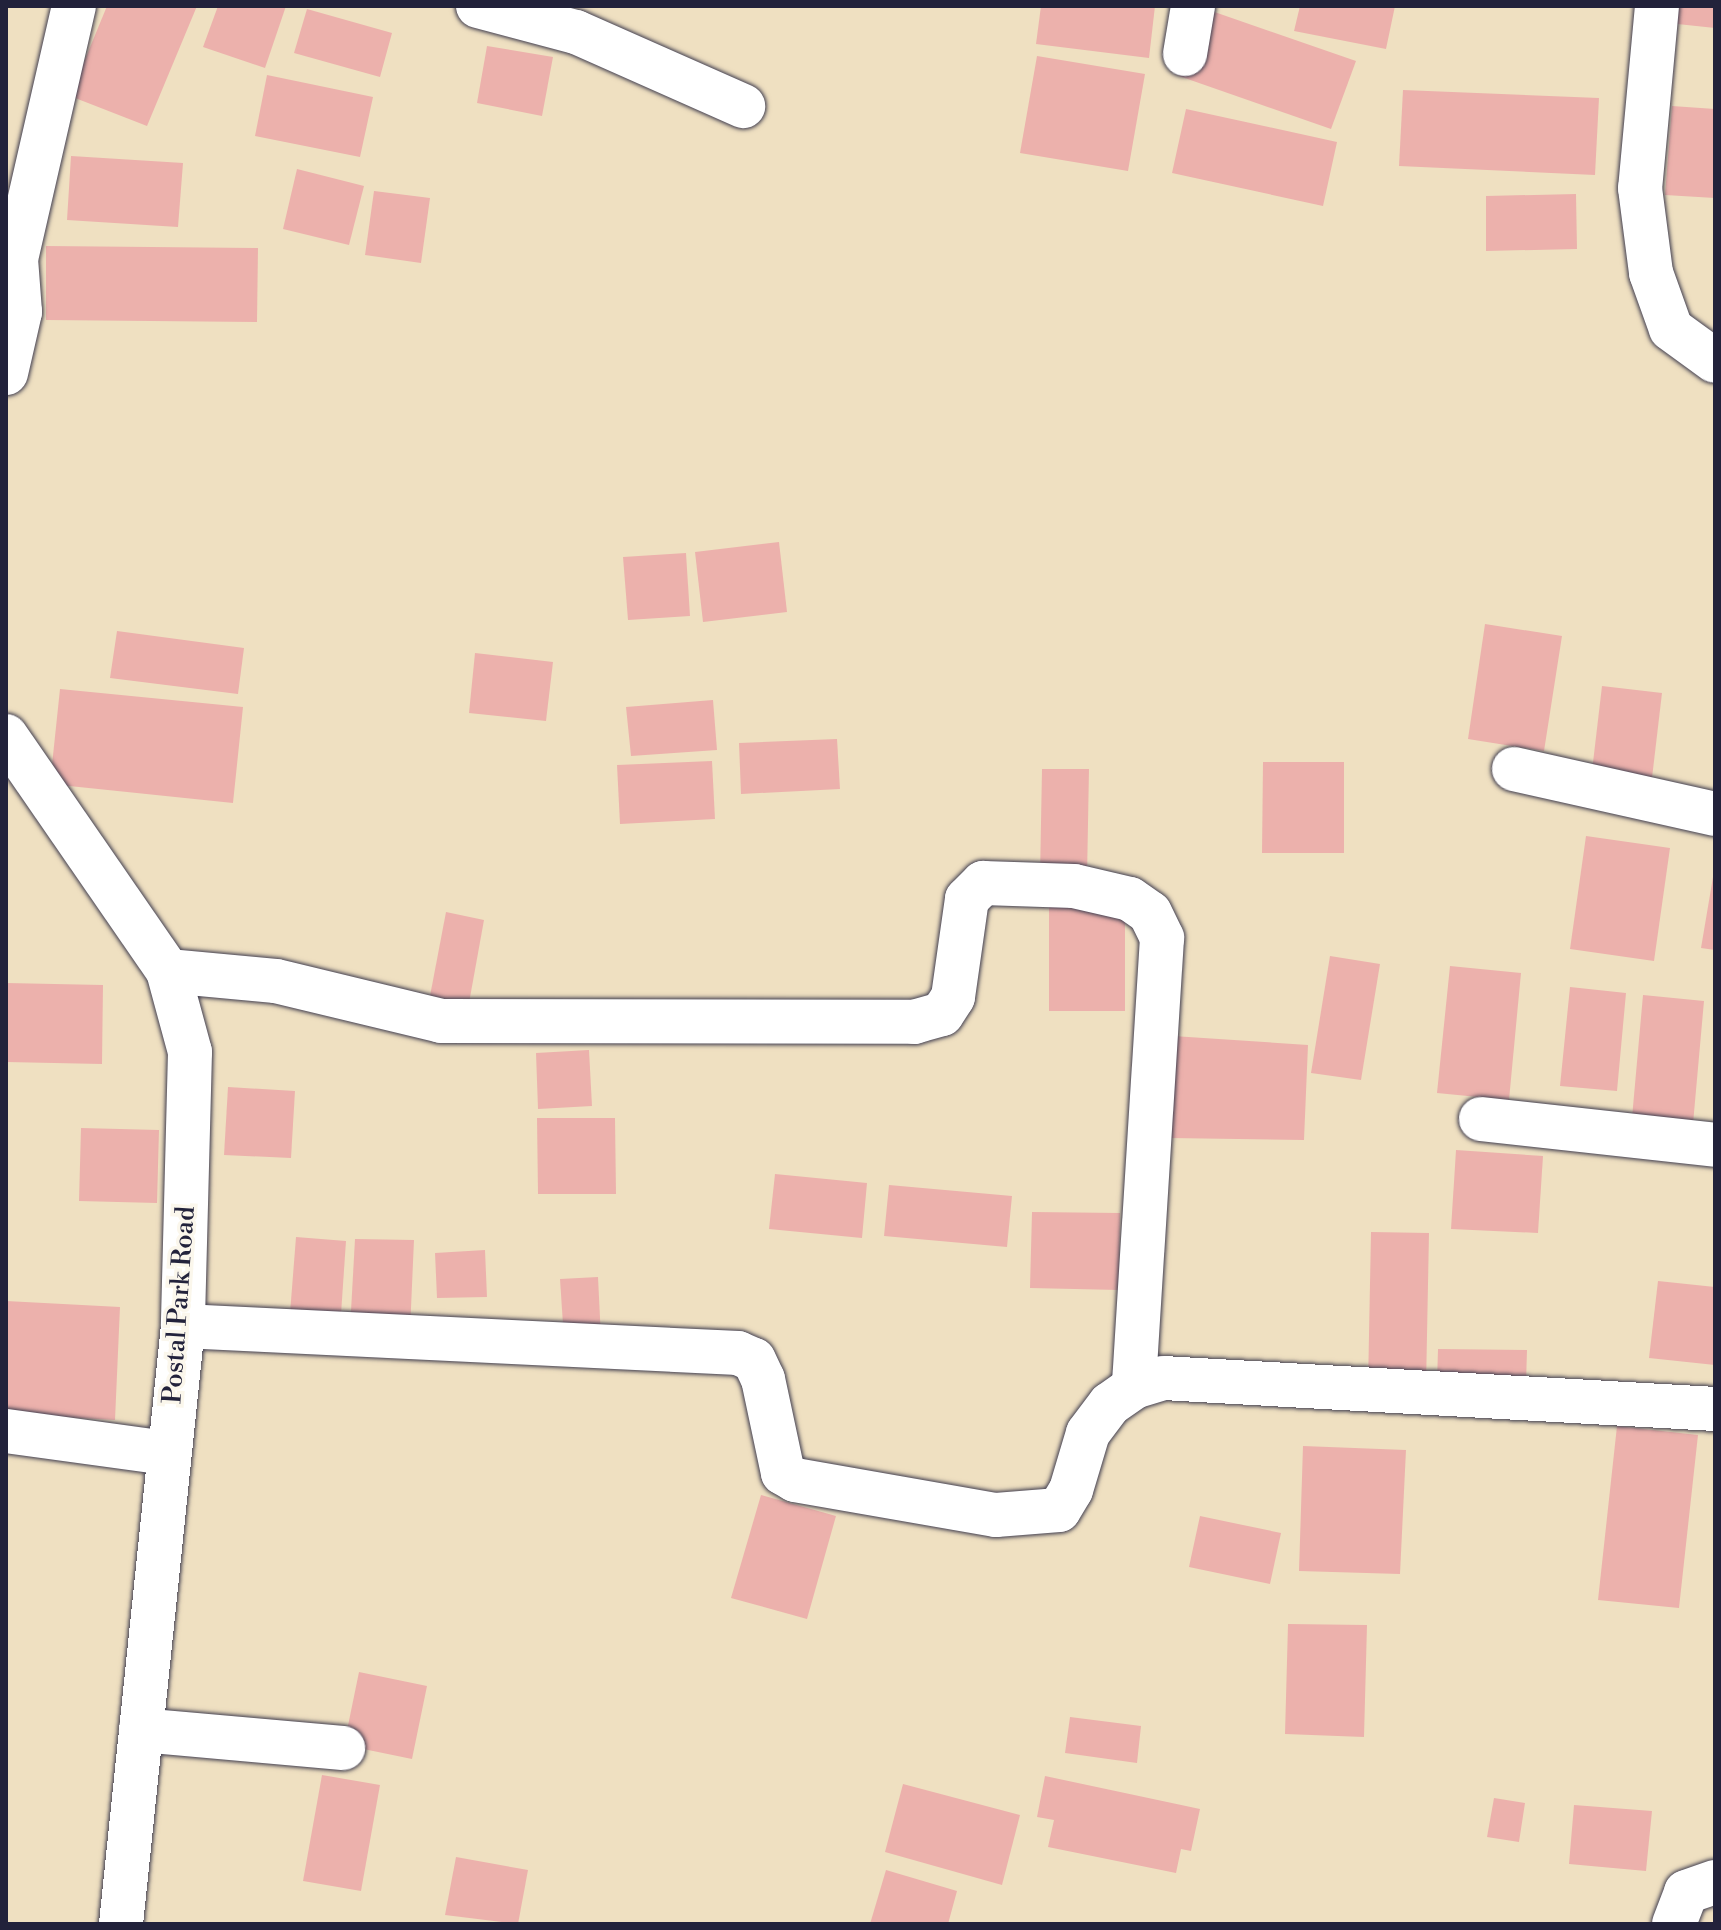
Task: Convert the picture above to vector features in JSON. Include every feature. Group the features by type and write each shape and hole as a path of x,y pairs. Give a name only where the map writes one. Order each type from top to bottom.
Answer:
{"street":[{"path":"6,373 20,312 11,258 74,6"},
{"path":"478,6 576,32 743,106"},
{"path":"1185,54 1193,6"},
{"path":"1657,6 1640,188 1651,273 1671,329 1715,361"},
{"name":"Postal Park Road","path":"6,736 168,971 190,1052 183,1326 166,1453 121,1924"},
{"path":"1514,769 1715,814"},
{"path":"168,971 276,981 441,1021 914,1022 942,1014 953,997 967,899 983,883 1074,886 1130,899 1150,913 1162,938 1134,1387"},
{"path":"1481,1119 1715,1145"},
{"path":"183,1326 738,1353 754,1360 763,1379 783,1473 795,1480 996,1515 1059,1510 1088,1433 1110,1404 1134,1387 1163,1378 1715,1409"},
{"path":"6,1431 166,1453"},
{"path":"141,1730 343,1748"},
{"path":"1674,1924 1686,1892 1715,1882"}],"building":[{"path":"107,6 197,6 147,126 70,96"},
{"path":"218,6 286,6 265,68 203,47"},
{"path":"1041,6 1155,6 1149,58 1036,44"},
{"path":"1300,6 1395,6 1386,49 1294,31"},
{"path":"1669,6 1715,6 1715,28 1668,23"},
{"path":"1203,8 1356,61 1331,129 1179,76"},
{"path":"307,9 392,33 380,77 294,53"},
{"path":"487,46 553,57 542,116 477,103"},
{"path":"1037,56 1145,74 1128,171 1020,153"},
{"path":"267,75 373,97 360,157 255,136"},
{"path":"1403,90 1599,98 1595,175 1399,166"},
{"path":"1672,106 1715,109 1715,198 1665,195"},
{"path":"1186,109 1337,142 1323,206 1172,173"},
{"path":"71,156 183,163 178,227 67,220"},
{"path":"297,169 364,186 349,245 283,229"},
{"path":"374,191 430,198 421,263 365,255"},
{"path":"1576,194 1577,249 1486,251 1486,196"},
{"path":"46,246 258,248 257,322 46,320"},
{"path":"779,542 787,612 703,622 695,552"},
{"path":"686,553 690,616 628,620 623,557"},
{"path":"1485,624 1562,636 1544,751 1468,739"},
{"path":"117,631 244,648 238,694 110,678"},
{"path":"475,653 553,662 546,721 469,713"},
{"path":"1602,686 1662,693 1652,778 1592,771"},
{"path":"60,689 243,707 233,803 50,784"},
{"path":"713,700 717,750 631,756 626,707"},
{"path":"837,739 840,789 741,794 739,743"},
{"path":"712,761 715,819 620,824 617,765"},
{"path":"1263,762 1344,762 1344,853 1262,853"},
{"path":"1042,769 1089,769 1087,878 1040,876"},
{"path":"1586,836 1670,848 1654,961 1570,949"},
{"path":"1715,878 1715,950 1701,948"},
{"path":"1049,907 1125,907 1125,1011 1049,1011"},
{"path":"446,912 484,920 469,1003 430,996"},
{"path":"1330,956 1380,964 1361,1080 1311,1073"},
{"path":"1450,966 1521,973 1509,1100 1437,1093"},
{"path":"6,983 103,985 102,1064 6,1062"},
{"path":"1570,987 1626,993 1617,1091 1560,1086"},
{"path":"1643,995 1704,1001 1692,1135 1631,1129"},
{"path":"1173,1036 1308,1045 1304,1140 1169,1138"},
{"path":"589,1050 592,1106 538,1109 536,1053"},
{"path":"228,1087 295,1091 291,1158 224,1155"},
{"path":"537,1118 615,1118 616,1194 538,1194"},
{"path":"81,1128 159,1130 157,1203 79,1201"},
{"path":"1456,1150 1543,1156 1538,1233 1451,1229"},
{"path":"775,1174 867,1183 862,1238 769,1229"},
{"path":"889,1185 1012,1196 1007,1247 884,1236"},
{"path":"1032,1212 1120,1213 1119,1290 1030,1288"},
{"path":"1371,1232 1429,1233 1426,1387 1368,1386"},
{"path":"296,1237 346,1241 340,1329 289,1326"},
{"path":"355,1239 414,1240 410,1331 350,1329"},
{"path":"485,1250 487,1297 437,1298 435,1253"},
{"path":"598,1277 601,1338 564,1340 560,1279"},
{"path":"1658,1281 1715,1287 1715,1365 1649,1358"},
{"path":"6,1301 120,1307 115,1420 6,1414"},
{"path":"1438,1349 1527,1350 1526,1384 1437,1383"},
{"path":"1617,1426 1698,1435 1679,1608 1598,1600"},
{"path":"1303,1446 1406,1450 1400,1574 1299,1571"},
{"path":"761,1495 836,1516 807,1619 731,1598"},
{"path":"1200,1516 1281,1533 1270,1584 1189,1567"},
{"path":"1288,1624 1367,1625 1364,1737 1285,1734"},
{"path":"359,1672 427,1686 412,1759 344,1745"},
{"path":"1070,1717 1141,1726 1137,1763 1065,1753"},
{"path":"322,1775 380,1785 361,1891 303,1881"},
{"path":"1045,1776 1200,1809 1191,1851 1181,1849 1176,1873 1048,1847 1054,1820 1037,1817"},
{"path":"903,1784 1020,1815 1002,1885 885,1852"},
{"path":"1494,1798 1525,1803 1519,1842 1487,1837"},
{"path":"1574,1805 1652,1811 1646,1871 1569,1864"},
{"path":"456,1857 528,1870 518,1924 445,1915"},
{"path":"886,1870 957,1891 948,1924 870,1924"}]}
